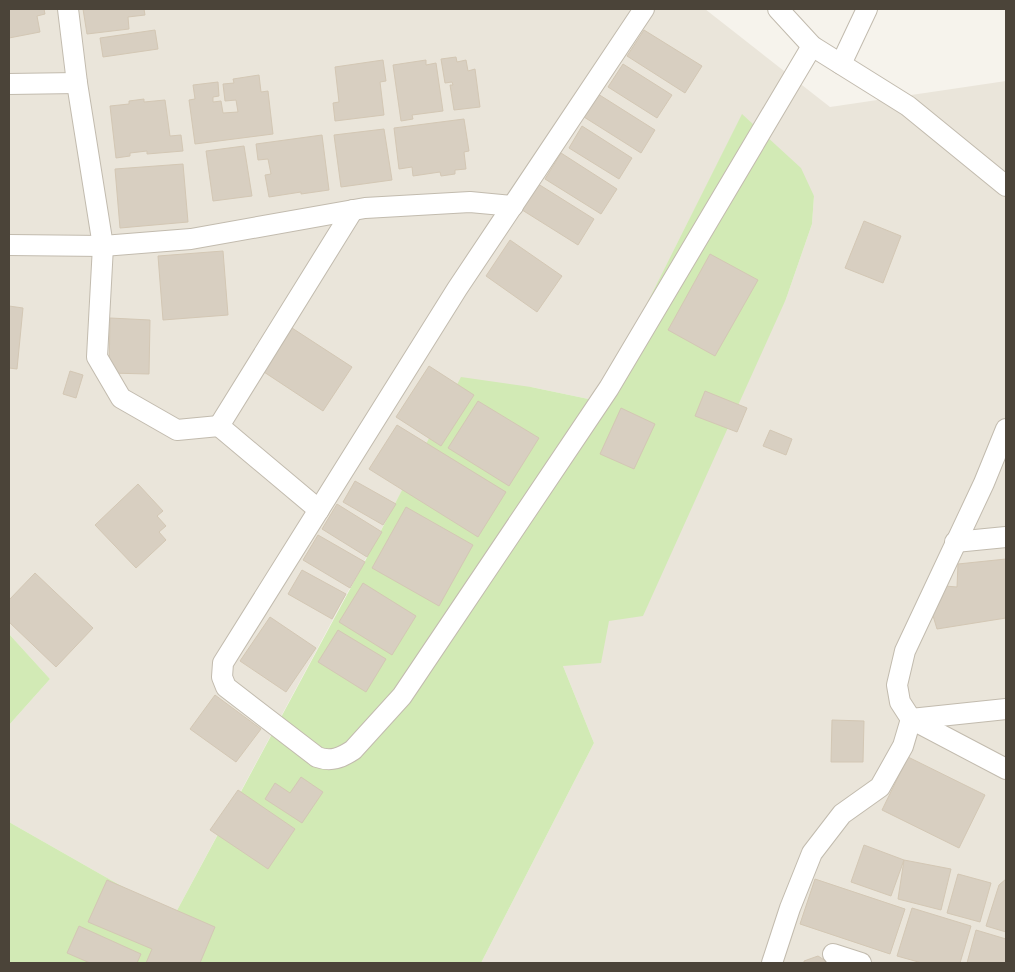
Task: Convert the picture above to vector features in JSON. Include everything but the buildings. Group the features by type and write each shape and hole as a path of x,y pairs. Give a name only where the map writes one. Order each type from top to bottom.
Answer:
{"street":[{"path":"68,9 77,83 103,246 97,358 122,398 177,430 220,426 319,510"},
{"path":"644,9 457,289 223,663 222,677 226,687 317,756 324,759 335,759 345,756 353,750 402,696 608,388 812,46"},
{"path":"778,9 812,46 908,106 1006,186"},
{"path":"841,64 867,9"},
{"path":"9,84 77,83"},
{"path":"9,245 103,246 191,239 353,210 470,202 513,206"},
{"path":"220,426 353,210"},
{"path":"1006,428 984,483 905,652 897,685 900,702 912,719 1006,769"},
{"path":"955,542 1006,537"},
{"path":"912,719 1006,709"},
{"path":"772,963 790,908 812,853 842,814 880,787 903,746 912,719"},
{"path":"833,954 861,963"}],"shaded area":[{"path":"9,9 705,9 830,107 1006,81 1006,963 481,963 594,743 563,666 609,620 786,299 812,224 814,196 742,115 598,401 531,387 433,433 174,916 9,822 9,725 50,679 9,634"}],"green space":[{"path":"742,114 801,168 814,196 812,224 786,299 643,616 609,621 601,663 563,666 594,743 481,963 9,963 9,822 174,916 363,565 461,377 531,387 598,401"},
{"path":"9,634 50,679 9,725"}]}
